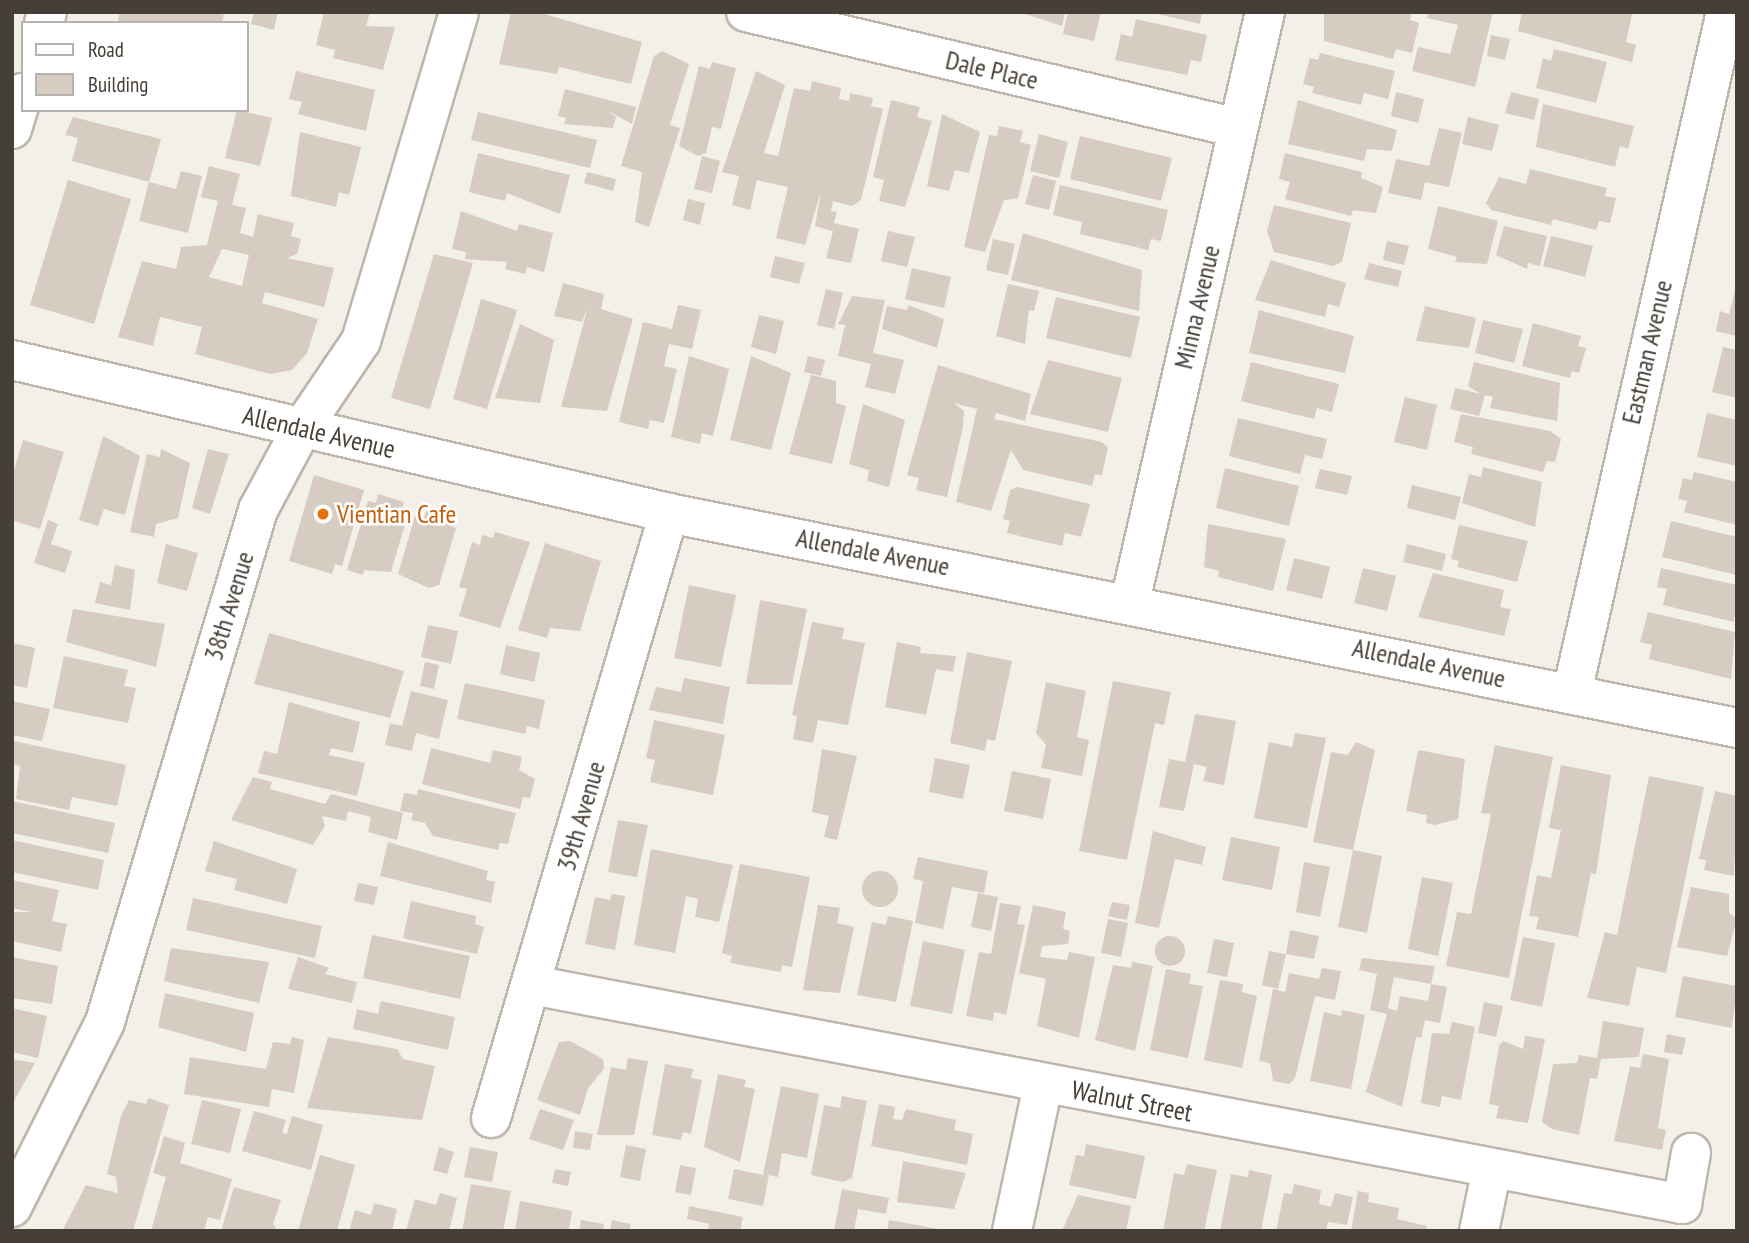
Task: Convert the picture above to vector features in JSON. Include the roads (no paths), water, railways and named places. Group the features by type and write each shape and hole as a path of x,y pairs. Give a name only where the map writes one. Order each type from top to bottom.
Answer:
{"street":[{"name":"38th Avenue","path":"12,1208 105,1022 258,510 302,428 361,341 459,12"},
{"name":"Dale Place","path":"746,12 1238,128"},
{"name":"Minna Avenue","path":"1130,602 1265,12"},
{"name":"Eastman Avenue","path":"1572,693 1726,12"},
{"path":"12,129 21,100"},
{"name":"Allendale Avenue","path":"12,360 669,513 1130,602 1737,727"},
{"name":"39th Avenue","path":"491,1118 669,513"},
{"name":"Walnut Street","path":"532,985 1043,1085 1682,1204 1691,1153"},
{"path":"1013,1231 1043,1085"},
{"path":"1479,1231 1492,1169"}],"place":[{"name":"Vientian Cafe","path":"323,514"}]}
